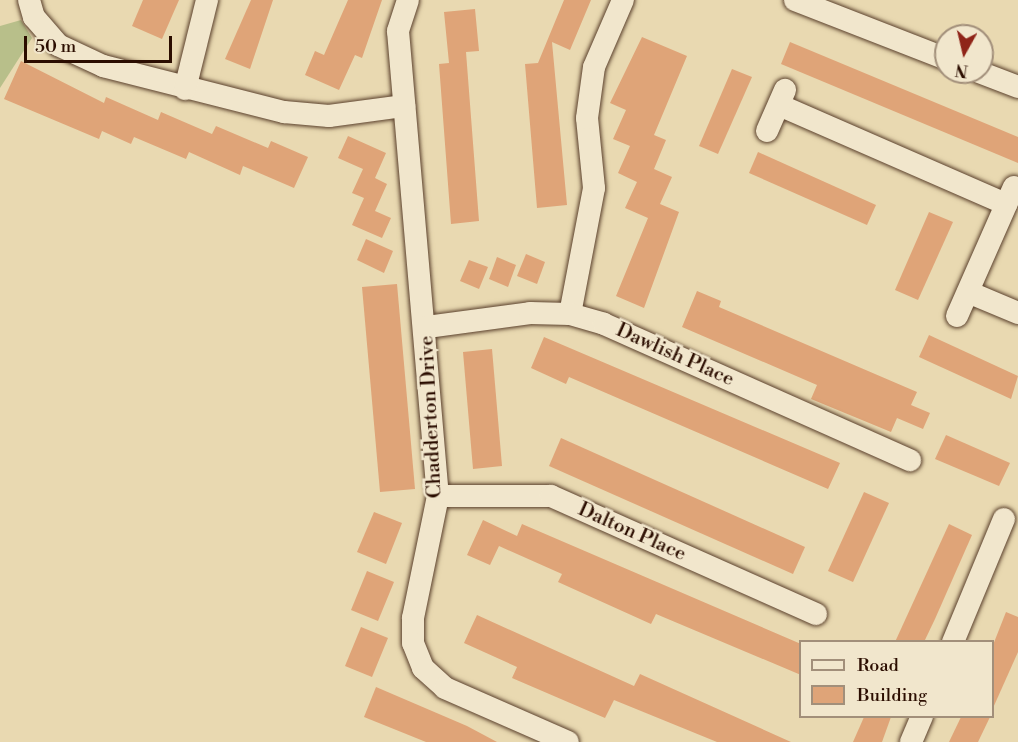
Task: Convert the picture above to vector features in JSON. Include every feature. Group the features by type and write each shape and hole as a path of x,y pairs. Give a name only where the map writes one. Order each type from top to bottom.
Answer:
{"street":[{"path":"29,0 34,17 58,45 103,66 185,89 284,112 329,116 404,106"},
{"path":"185,89 207,0"},
{"name":"Chadderton Drive","path":"408,0 398,31 427,327 438,496 413,618 413,643 423,668 444,688 568,742"},
{"path":"570,314 594,188 587,118 594,67 623,0"},
{"path":"795,0 934,54"},
{"path":"994,78 1018,87"},
{"path":"767,131 782,98 1010,196 957,316"},
{"path":"968,292 1018,313"},
{"name":"Dawlish Place","path":"427,327 530,313 570,314 604,324 910,460"},
{"name":"Dalton Place","path":"438,496 550,496 816,614"},
{"path":"954,640 1004,519"},
{"path":"911,742 922,718"}],"green space":[{"path":"21,20 32,38 0,88 0,26"}],"building":[{"path":"143,0 179,0 162,39 132,26"},
{"path":"251,0 273,0 250,69 225,59"},
{"path":"348,0 382,0 362,58 355,55 339,90 305,75 315,51 324,55"},
{"path":"564,0 591,0 570,50 552,42 567,205 537,208 525,64 538,63"},
{"path":"475,9 479,51 466,52 479,221 451,224 439,64 449,63 444,12"},
{"path":"642,37 687,56 654,135 666,140 654,169 672,177 660,204 679,212 644,308 616,296 648,218 625,208 637,182 618,173 630,146 613,139 626,110 610,103"},
{"path":"790,42 1018,137 1018,163 781,64"},
{"path":"21,61 104,103 106,97 158,120 161,112 212,134 216,126 268,148 271,141 308,157 294,188 243,166 240,175 189,152 186,159 134,137 131,144 102,131 99,139 4,99"},
{"path":"732,69 752,77 718,154 699,146"},
{"path":"348,136 386,153 375,178 387,184 375,211 391,218 382,238 352,225 364,198 352,193 363,169 338,158"},
{"path":"758,152 876,205 867,225 749,173"},
{"path":"929,212 953,222 918,300 895,290"},
{"path":"366,239 393,251 384,273 357,260"},
{"path":"526,254 545,262 537,284 517,276"},
{"path":"497,257 516,265 508,287 489,279"},
{"path":"469,260 488,267 479,289 460,281"},
{"path":"397,284 415,489 380,492 362,287"},
{"path":"697,291 721,301 719,307 917,392 911,405 930,413 923,429 897,418 891,432 811,399 817,385 682,327"},
{"path":"929,335 1018,376 1011,399 919,357"},
{"path":"544,337 840,463 828,489 569,377 566,384 531,368"},
{"path":"492,349 502,466 473,469 463,352"},
{"path":"946,435 1010,463 999,486 935,459"},
{"path":"561,438 805,547 793,574 549,466"},
{"path":"864,492 889,503 853,582 828,571"},
{"path":"374,512 402,523 386,564 357,552"},
{"path":"483,520 517,536 522,524 799,643 799,674 656,614 651,624 558,582 562,574 499,546 490,565 467,555"},
{"path":"949,524 972,535 925,640 896,640"},
{"path":"367,571 394,582 378,621 351,610"},
{"path":"1006,612 1018,617 1018,652 994,706 994,642"},
{"path":"477,615 634,686 640,674 791,742 717,742 614,700 605,718 512,678 517,667 464,643"},
{"path":"361,627 388,638 372,677 345,666"},
{"path":"376,687 467,726 497,742 426,742 364,717"},
{"path":"864,718 891,718 882,742 853,742"},
{"path":"961,718 990,718 978,742 949,742"}]}
